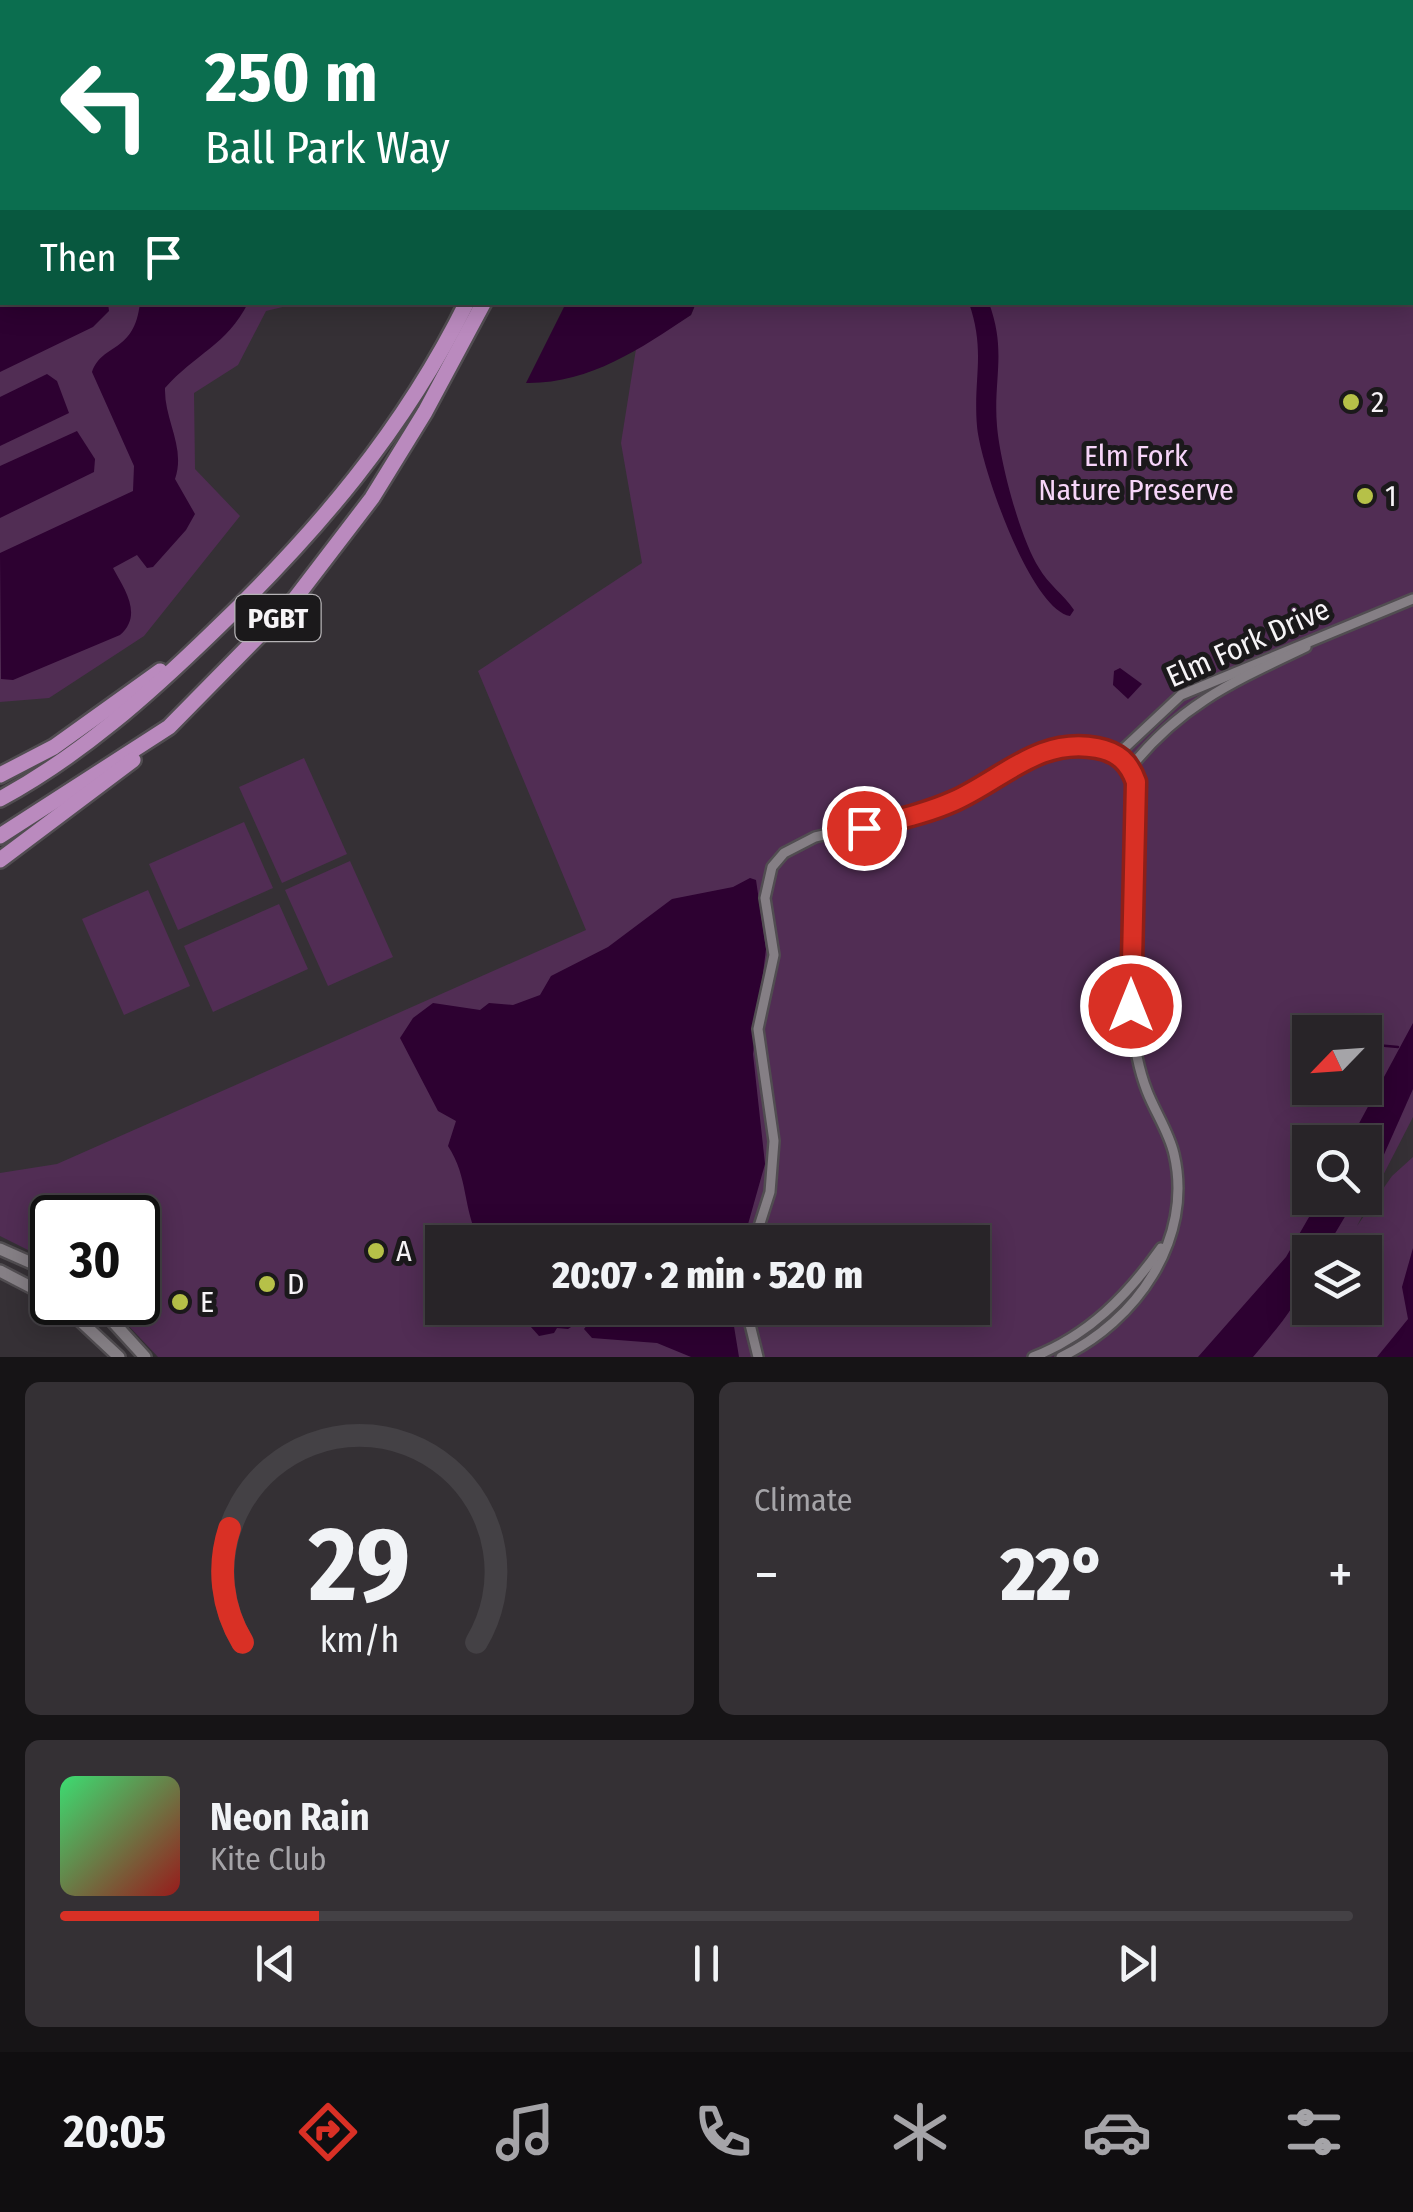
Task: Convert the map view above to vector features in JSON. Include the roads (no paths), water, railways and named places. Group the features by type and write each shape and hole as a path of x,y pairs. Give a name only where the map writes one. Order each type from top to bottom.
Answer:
{"highway":[{"name":"PGBT","path":"0,799 100,735 284,563 380,449 465,305"},
{"name":"PGBT","path":"0,836 168,727 238,662 333,555 426,412 482,305"},
{"path":"0,775 66,739 212,634"},
{"path":"0,860 123,769 168,727"}],"main road":[{"path":"0,1249 30,1262"},
{"path":"0,1271 30,1287"},
{"path":"88,1325 119,1357"},
{"path":"116,1325 145,1357"}],"street":[{"name":"Elm Fork Drive","path":"1117,755 1180,694 1413,599"},
{"name":"Elm Fork Drive","path":"1131,768 1163,730 1196,702 1358,622"},
{"path":"759,1225 770,1192 774,1156 758,1029 774,954 765,898 772,867 784,853 815,837 933,810 1046,748 1086,746 1117,755 1131,768 1136,799 1130,1000 1141,1073 1174,1151 1174,1230 1139,1296 1119,1317 1061,1357"},
{"path":"1033,1357 1106,1313 1138,1282 1174,1230"},
{"path":"750,1325 758,1357"}],"waterway":[{"path":"1382,1046 1398,1047"}],"place":[{"name":"2","path":"1351,402"},
{"name":"1","path":"1365,496"},
{"name":"A","path":"376,1251"},
{"name":"D","path":"267,1284"},
{"name":"E","path":"180,1302"}],"park label":[{"name":"Elm Fork Nature Preserve","path":"1136,473"}]}
